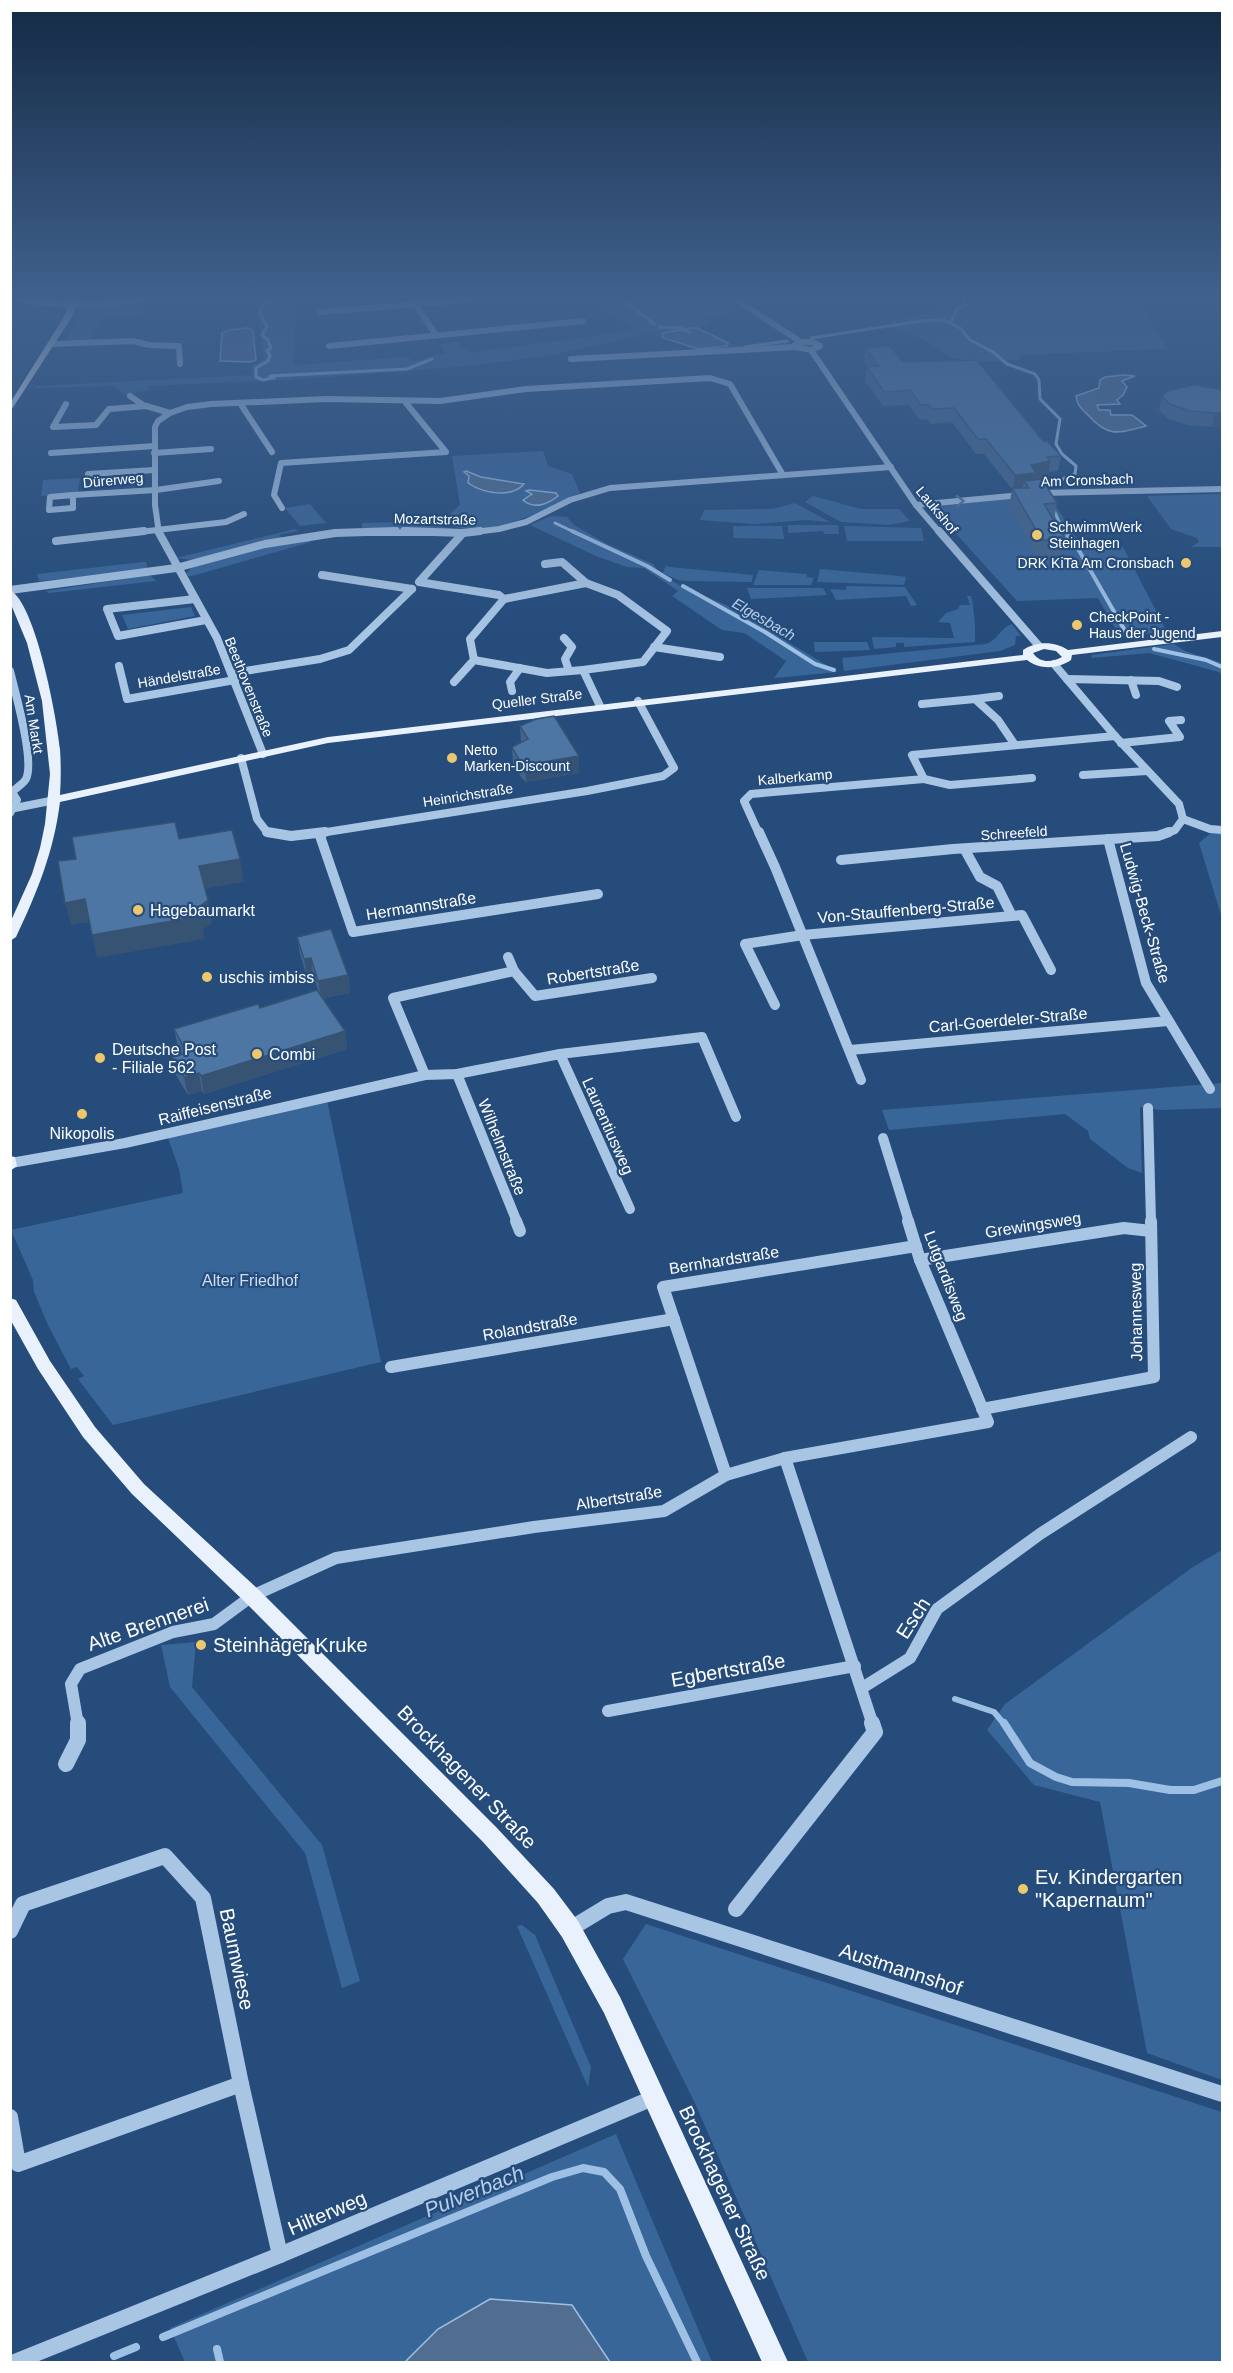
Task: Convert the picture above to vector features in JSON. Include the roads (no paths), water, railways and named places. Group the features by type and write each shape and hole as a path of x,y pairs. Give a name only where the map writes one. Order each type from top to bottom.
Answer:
{"main road":[{"path":"10,591 32,642 54,730 57,780 38,873 10,937"},
{"path":"1065,653 1065,660 1054,664 1039,662 1029,657 1029,650 1039,646 1054,647 1065,653 1222,634"},
{"name":"Queller Straße","path":"54,800 328,740 638,701 1029,657"},
{"name":"Brockhagener Straße","path":"10,1304 44,1365 89,1432 138,1489 252,1596 490,1835 546,1896 570,1929 612,2005 775,2362"}],"street":[{"path":"63,410 53,427 96,425 111,410"},
{"path":"159,410 170,413"},
{"path":"157,529 154,453 156,424 170,413 181,410"},
{"path":"244,410 272,452"},
{"path":"282,508 274,495 281,463 446,452 441,442 410,410"},
{"path":"745,410 783,475"},
{"name":"Laukshof","path":"852,410 916,506 1039,646"},
{"path":"51,453 155,446"},
{"path":"154,453 211,449"},
{"name":"Mozartstraße","path":"10,591 176,568 265,544 324,534 400,531 463,533 499,530 526,522 570,500 610,488 891,467"},
{"path":"88,474 155,470"},
{"name":"Dürerweg","path":"73,495 219,481"},
{"name":"Am Cronsbach","path":"916,506 1048,492 1222,489"},
{"path":"56,541 226,522 244,514"},
{"name":"Beethovenstraße","path":"157,529 162,544 218,638 263,754"},
{"path":"463,533 419,582 499,595 504,599"},
{"path":"474,660 547,673 643,662 667,631 618,595 586,583 562,562 545,564"},
{"path":"233,676 320,659 349,650 412,589 322,575"},
{"path":"474,660 470,639 504,599 586,583"},
{"path":"195,599 107,609 118,636 206,620"},
{"path":"564,638 572,647 565,660 569,671"},
{"path":"654,647 720,657"},
{"path":"454,682 474,660"},
{"path":"1054,664 1118,739 1179,804 1183,819 1194,821 1210,830 1222,830"},
{"name":"Händelstraße","path":"119,666 127,699 233,676"},
{"path":"512,692 510,682 520,668"},
{"path":"583,670 600,706"},
{"name":"Am Markt","path":"10,671 19,706 26,749 27,775 25,780 12,792 17,800 11,810"},
{"path":"1067,680 1159,681 1177,687"},
{"path":"1131,680 1136,695"},
{"path":"922,704 999,696"},
{"path":"975,699 998,720 1015,746"},
{"name":"Heinrichstraße","path":"241,758 257,819 267,832 291,836 319,833 587,791 663,776 674,768 638,701"},
{"path":"924,779 912,755 1118,739 1180,737 1169,721 1181,720"},
{"path":"1083,776 1147,771"},
{"name":"Kalberkamp","path":"803,935 744,801 751,794 924,779 950,785 1032,778"},
{"name":"Am Markt","path":"11,810 54,800"},
{"name":"Schreefeld","path":"841,860 1168,833 1175,830 1183,819"},
{"name":"Hermannstraße","path":"319,833 353,932 598,894"},
{"name":"Ludwig-Beck-Straße","path":"1108,839 1146,983 1210,1089"},
{"name":"Von-Stauffenberg-Straße","path":"965,850 980,877 997,886 1012,916"},
{"name":"Von-Stauffenberg-Straße","path":"775,1005 745,944 803,935 1022,915 1051,970"},
{"path":"803,935 861,1080"},
{"name":"Robertstraße","path":"508,957 514,971 535,996 652,978"},
{"path":"425,1075 393,998 514,971"},
{"name":"Carl-Goerdeler-Straße","path":"850,1050 1168,1021"},
{"name":"Raiffeisenstraße","path":"11,1163 125,1143 329,1094 425,1075 457,1074 560,1054 702,1038 736,1117"},
{"name":"Laurentiusweg","path":"560,1054 630,1209"},
{"name":"Wilhelmstraße","path":"457,1074 520,1231"},
{"name":"Johannesweg","path":"982,1409 1154,1377 1148,1108"},
{"name":"Lutgardisweg","path":"883,1138 920,1260 988,1422"},
{"name":"Grewingsweg","path":"920,1260 1124,1228 1151,1231"},
{"name":"Bernhardstraße","path":"726,1475 663,1287 916,1246"},
{"name":"Rolandstraße","path":"391,1368 674,1319"},
{"name":"Albertstraße","path":"252,1596 336,1558 534,1527 664,1511 726,1475 785,1458 988,1422"},
{"name":"Esch","path":"862,1688 910,1658 937,1609 1040,1534 1191,1437"},
{"path":"736,1909 875,1732 785,1458"},
{"name":"Alte Brennerei","path":"66,1764 79,1737 70,1685 72,1675 80,1669 173,1632 214,1624 252,1596"},
{"name":"Egbertstraße","path":"608,1711 855,1666"},
{"name":"Baumwiese","path":"10,1931 22,1904 165,1856 202,1898 280,2255"},
{"name":"Austmannshof","path":"570,1929 608,1906 626,1902 1222,2094"},
{"path":"10,2117 18,2164 241,2084"},
{"name":"Hilterweg","path":"15,2362 280,2255 653,2098"}],"waterway":[{"path":"1046,486 1075,474 1076,466 1062,454 1056,444 1060,419 1051,410"},
{"path":"1053,508 1061,526 1068,531"},
{"name":"Elgesbach","path":"555,523 576,533"},
{"name":"Elgesbach","path":"572,531 647,566 670,580"},
{"path":"1068,531 1067,540 1077,547 1128,636"},
{"name":"Elgesbach","path":"683,586 765,632 815,664 834,670"},
{"path":"1154,649 1206,660 1222,667"},
{"path":"955,1699 994,1712 1005,1725"},
{"path":"1004,1723 1030,1763 1056,1777 1072,1782 1129,1783 1170,1790 1194,1790 1222,1781"},
{"name":"Pulverbach","path":"163,2337 552,2177 583,2168 604,2172 620,2189 646,2256 697,2362"},
{"name":"Pulverbach","path":"114,2356 136,2347"},
{"path":"217,2349 220,2362"}],"place":[{"name":"SchwimmWerk Steinhagen","path":"1037,535"},
{"name":"DRK KiTa Am Cronsbach","path":"1186,563"},
{"name":"CheckPoint - Haus der Jugend","path":"1077,625"},
{"name":"Netto Marken-Discount","path":"452,758"},
{"name":"Hagebaumarkt","path":"138,910"},
{"name":"uschis imbiss","path":"207,977"},
{"name":"Combi","path":"257,1054"},
{"name":"Deutsche Post - Filiale 562","path":"100,1058"},
{"name":"Nikopolis","path":"82,1114"},
{"name":"Steinhäger Kruke","path":"201,1645"},
{"name":"Ev. Kindergarten \"Kapernaum\"","path":"1023,1889"}],"park label":[{"name":"Alter Friedhof","path":"250,1280"}]}
